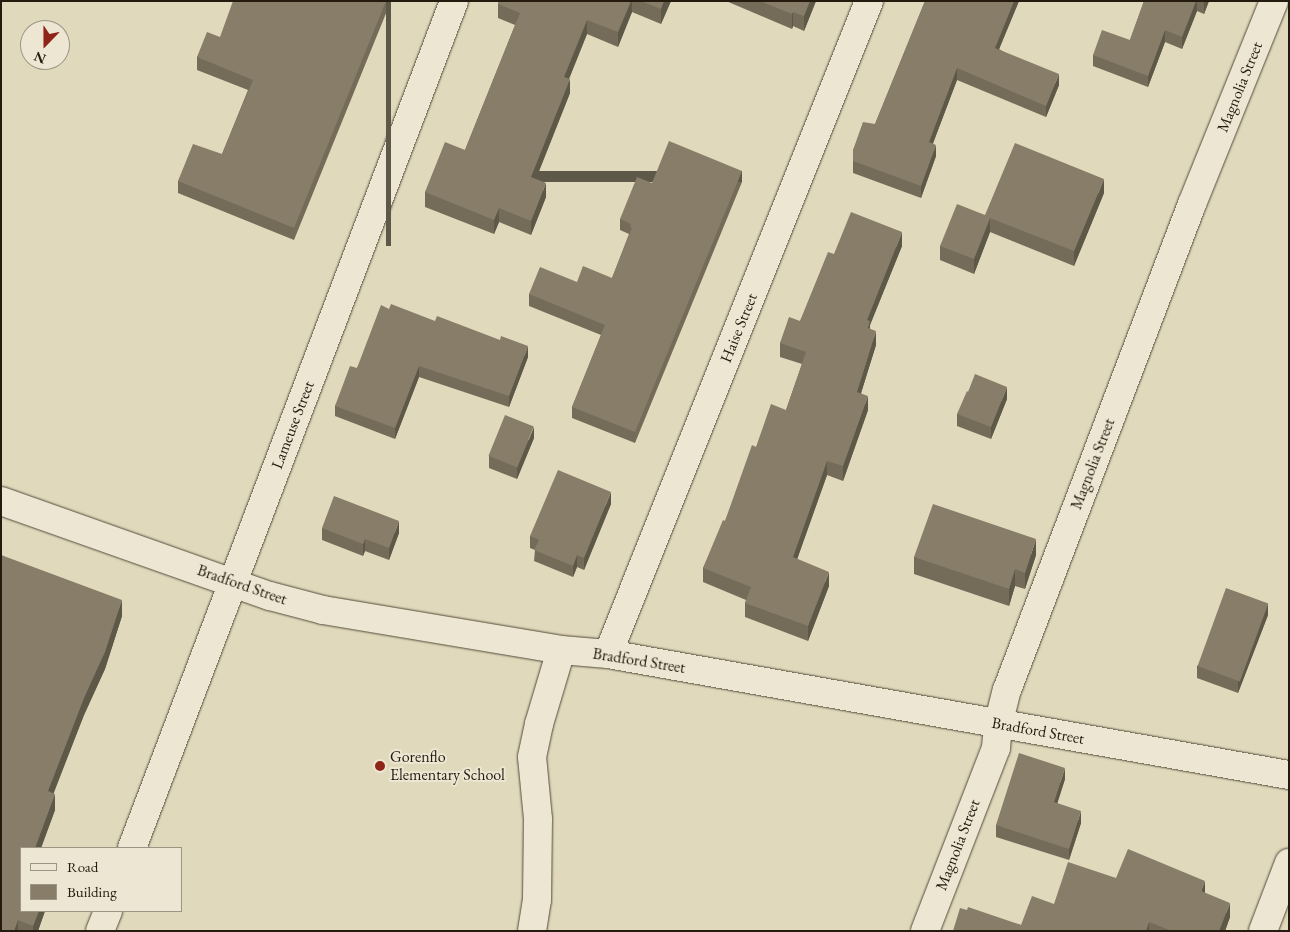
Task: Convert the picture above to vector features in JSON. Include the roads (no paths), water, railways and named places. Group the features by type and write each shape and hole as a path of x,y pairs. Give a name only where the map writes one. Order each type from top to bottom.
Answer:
{"street":[{"name":"Lameuse Street","path":"132,847 454,1"},
{"name":"Haise Street","path":"608,654 869,1"},
{"name":"Magnolia Street","path":"924,931 996,748 998,725 1007,690 1185,222 1274,1"},
{"name":"Bradford Street","path":"1,501 270,596 323,610 561,650 608,654 998,725 1289,775"},
{"path":"532,931 537,900 538,819 532,757 539,724 561,650"},
{"path":"1263,931 1289,863"},
{"path":"100,931 108,912"}],"place":[{"name":"Gorenflo Elementary School","path":"380,766"}]}
